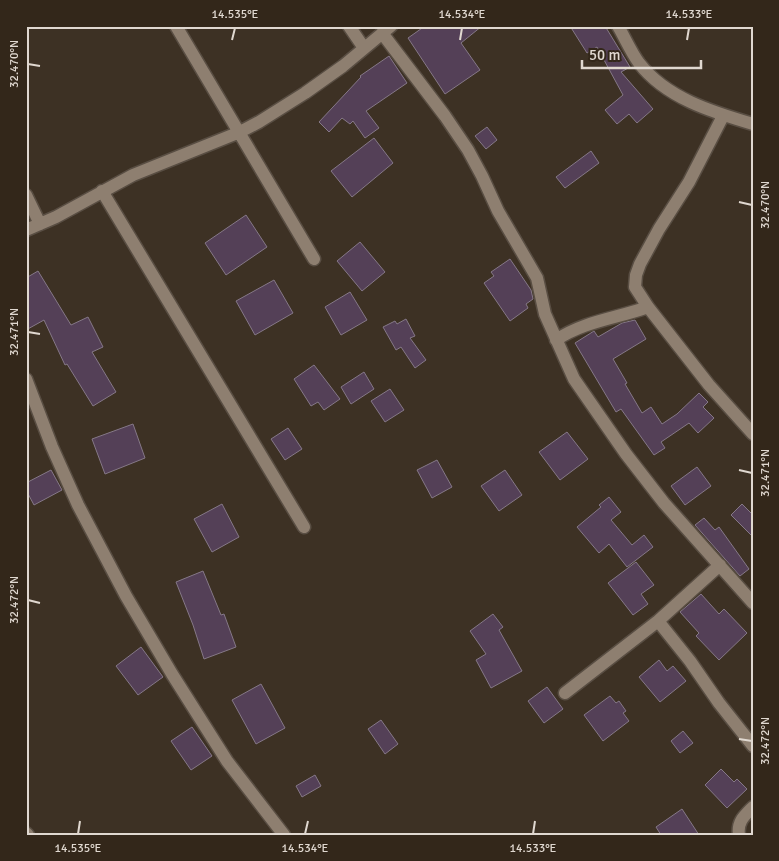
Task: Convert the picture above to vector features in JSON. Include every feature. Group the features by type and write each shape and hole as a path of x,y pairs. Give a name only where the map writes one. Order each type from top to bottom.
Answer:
{"street":[{"path":"349,26 364,48"},
{"path":"618,26 639,62 652,78 669,91 723,116 753,124"},
{"path":"177,27 314,259"},
{"path":"26,230 133,175 240,132 260,122 343,66 387,30 445,116 482,176 498,211 537,278 545,314 574,379 626,454 664,503 753,603"},
{"path":"723,116 689,182 640,264 636,275 635,287 648,307 709,385 753,434"},
{"path":"102,191 304,527"},
{"path":"26,195 40,224"},
{"path":"556,340 576,328 632,314 648,307"},
{"path":"26,379 52,447 78,505 126,596 227,761 284,835"},
{"path":"565,693 658,622 720,565"},
{"path":"658,622 690,661 719,703 753,746"},
{"path":"739,835 738,826 741,819 753,807"}],"building":[{"path":"425,26 482,26 461,43 480,70 445,94 408,38"},
{"path":"570,26 605,26 630,67 621,72 653,109 637,123 629,114 617,124 605,110 623,95 597,47 587,53"},
{"path":"389,56 407,83 366,111 379,128 365,138 353,121 350,124 342,118 329,132 319,122 360,76"},
{"path":"487,127 497,140 486,149 475,136"},
{"path":"374,138 393,163 352,197 331,171"},
{"path":"591,151 599,163 565,188 556,177"},
{"path":"246,215 267,247 226,275 205,243"},
{"path":"360,242 385,272 362,291 337,261"},
{"path":"510,259 531,290 533,299 526,304 528,308 510,321 484,283 494,276 491,272"},
{"path":"38,271 71,325 88,317 103,347 92,352 116,392 93,406 67,364 65,365 44,320 26,330 26,278"},
{"path":"274,280 293,313 255,335 236,301"},
{"path":"350,292 367,320 341,335 325,307"},
{"path":"406,319 415,336 410,338 426,360 415,368 401,347 396,350 383,327 395,321 397,324"},
{"path":"635,320 646,339 613,359 642,413 651,407 662,424 677,414 699,393 708,402 703,407 714,418 698,433 689,423 661,442 665,448 654,455 621,409 616,412 575,343 594,331 598,337 622,323"},
{"path":"314,365 340,399 324,410 318,402 311,406 294,379"},
{"path":"364,372 374,389 351,404 341,387"},
{"path":"390,389 404,410 385,422 371,401"},
{"path":"133,424 145,458 105,474 92,439"},
{"path":"288,428 302,449 285,460 271,439"},
{"path":"567,432 588,459 560,480 539,452"},
{"path":"437,460 452,487 432,498 417,470"},
{"path":"697,467 711,486 685,505 671,486"},
{"path":"51,470 62,490 34,505 26,490 26,483"},
{"path":"505,470 522,495 499,511 481,486"},
{"path":"609,497 621,512 611,520 632,545 644,535 653,547 627,567 609,544 599,553 577,527 601,507 599,505"},
{"path":"222,504 239,537 212,552 194,519"},
{"path":"742,504 753,515 753,537 731,515"},
{"path":"704,518 715,530 719,527 749,569 740,576 695,525"},
{"path":"636,562 654,585 641,594 648,604 633,615 608,583"},
{"path":"203,571 221,615 224,614 236,647 204,659 176,582"},
{"path":"701,594 719,614 724,609 747,633 719,660 696,636 699,633 680,612"},
{"path":"493,614 503,627 499,630 522,671 491,688 476,660 486,654 470,631"},
{"path":"141,647 163,677 138,695 116,666"},
{"path":"659,660 667,671 673,666 686,681 660,702 639,677"},
{"path":"261,684 285,728 256,744 232,700"},
{"path":"547,687 563,709 544,723 528,701"},
{"path":"610,696 616,703 619,701 626,711 623,713 629,721 603,741 584,715"},
{"path":"381,720 398,744 385,754 368,729"},
{"path":"192,727 212,756 191,770 171,741"},
{"path":"683,731 693,743 680,753 671,741"},
{"path":"721,769 734,782 737,779 747,789 727,808 705,785"},
{"path":"315,775 321,786 302,797 296,786"},
{"path":"682,809 699,835 661,835 656,827"}]}
